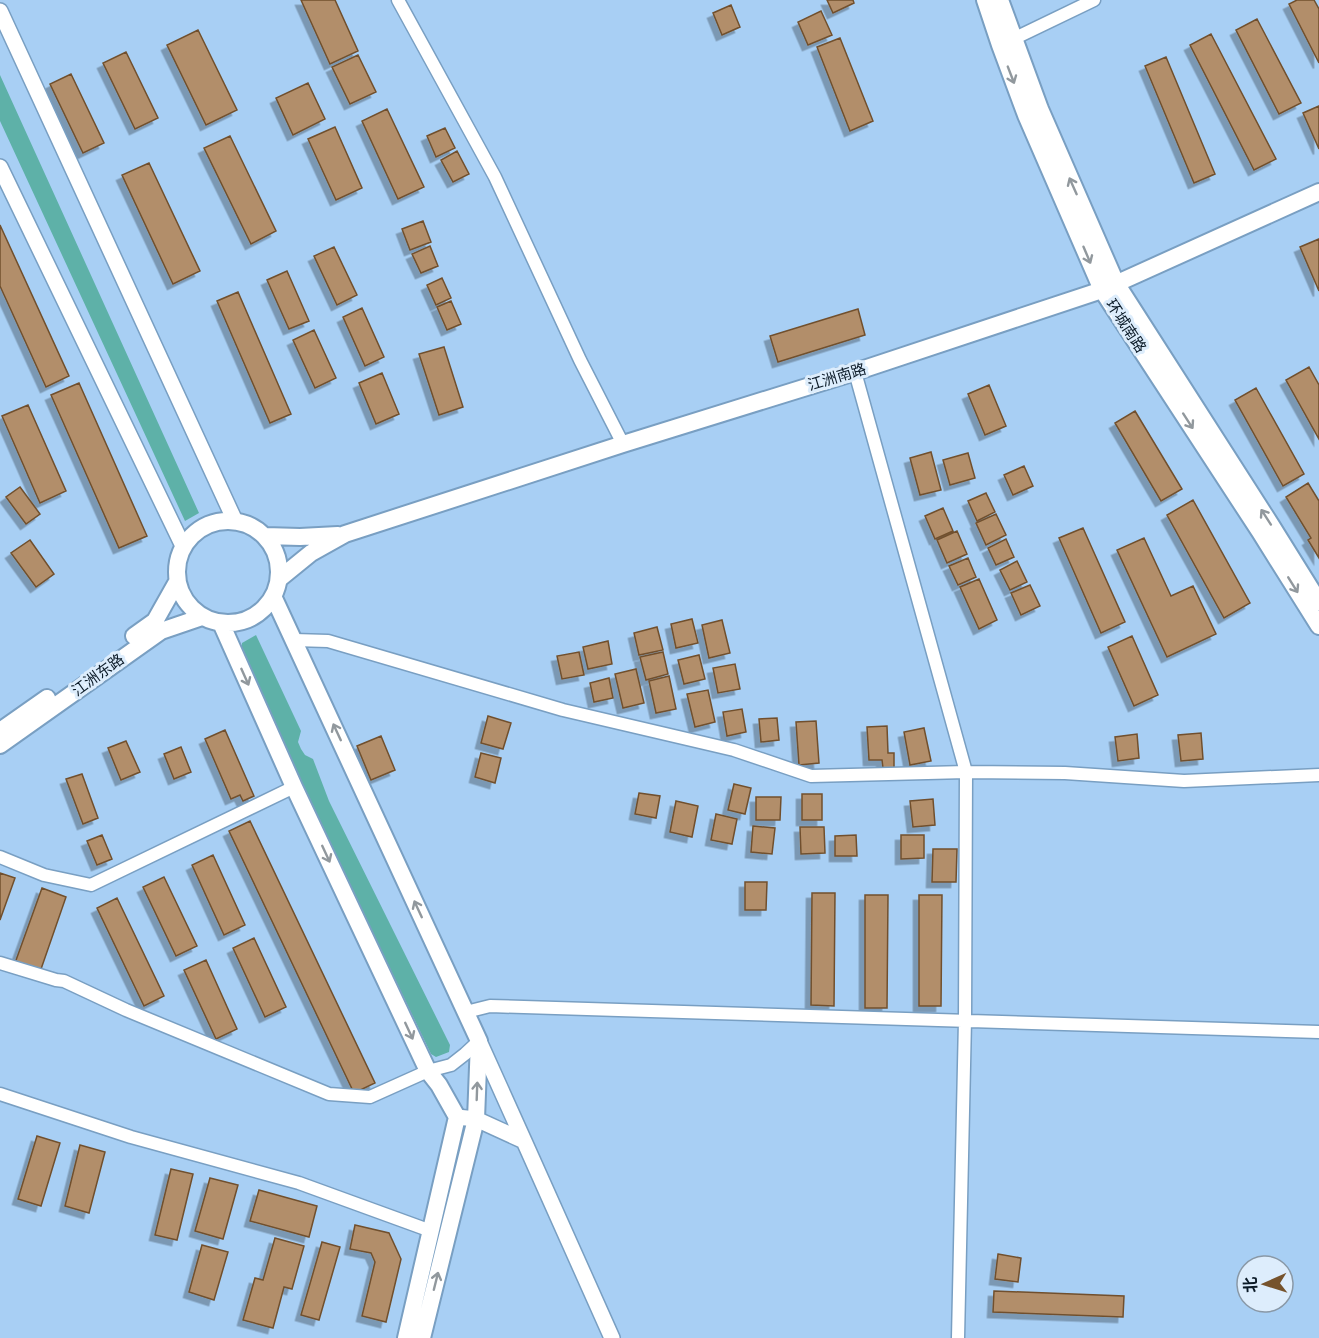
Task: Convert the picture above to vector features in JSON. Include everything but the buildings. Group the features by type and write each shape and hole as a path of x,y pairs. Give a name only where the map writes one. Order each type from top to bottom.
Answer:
{"main road":[{"name":"环城南路","path":"985,0 1007,42"},
{"name":"环城南路","path":"1000,0 1007,42 1026,115 1109,286 1319,626"},
{"name":"江洲南路","path":"345,534 622,444 855,372 1109,286 1319,192"},
{"name":"环城南路","path":"1109,286 1271,525 1319,602"},
{"path":"223,521 235,521 256,529 265,536 277,556 279,579 273,596 260,612 242,622 221,623 202,617 193,610 181,592 176,571 178,557 190,536 206,526 223,521"},
{"path":"265,536 300,537 345,534"},
{"path":"279,579 311,553 345,534"},
{"name":"江洲东路","path":"0,731 155,621 177,582"},
{"path":"273,596 479,1041 476,1119 422,1338"},
{"name":"江洲东路","path":"0,745 161,631 202,617"},
{"path":"221,623 294,788 428,1071 439,1085 457,1117 406,1338"}],"street":[{"path":"398,0 495,177 580,360 622,444"},
{"path":"1007,42 1094,0"},
{"path":"0,11 235,521"},
{"path":"0,167 183,546"},
{"path":"855,372 966,772 965,1020 958,1338"},
{"path":"294,640 328,641 563,710 734,750 811,776 966,772 1065,773 1184,781 1319,775"},
{"path":"0,857 44,875 91,885 294,788"},
{"path":"0,963 64,981 126,1010 329,1095 369,1097 428,1071 451,1065 479,1041 612,1338"},
{"path":"466,1012 490,1006 1319,1032"},
{"path":"0,1094 131,1137 299,1183 431,1231"},
{"path":"457,1117 476,1119 524,1142"}],"shaded area":[{"path":"0,75 199,513 185,521 0,121"},
{"path":"256,635 301,731 298,742 301,749 305,755 313,759 329,801 450,1045 449,1052 436,1057 431,1054 321,825 242,651 242,643"}]}
